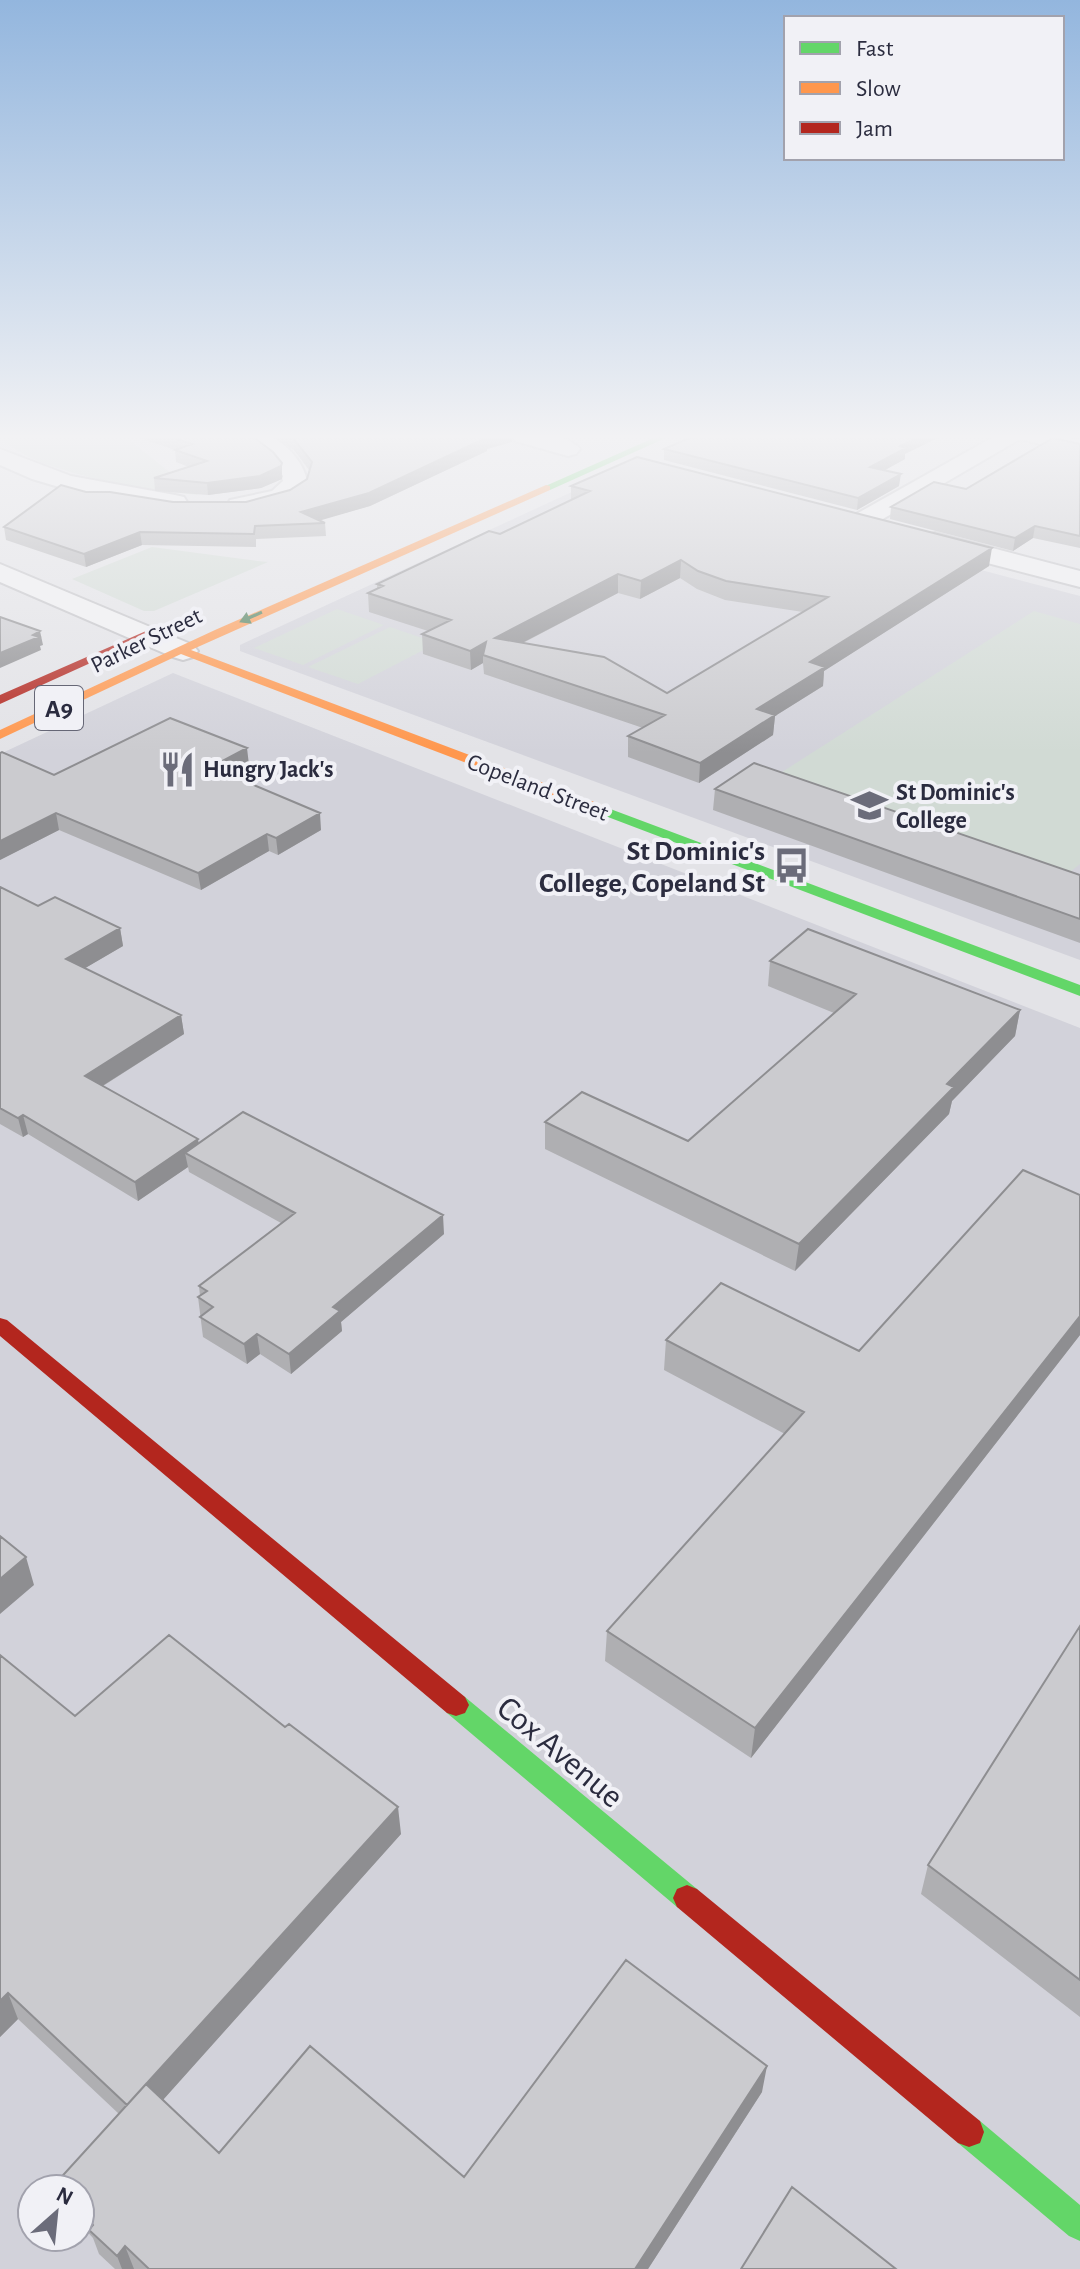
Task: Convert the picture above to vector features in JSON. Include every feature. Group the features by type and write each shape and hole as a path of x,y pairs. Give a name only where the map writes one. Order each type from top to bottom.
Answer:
{"main road":[{"name":"Parker Street","path":"0,735 183,651 208,636 420,542"},
{"name":"Parker Street","path":"0,700 187,616"},
{"name":"Copeland Street","path":"183,651 1080,991"},
{"name":"Cox Avenue","path":"0,1325 1080,2225"}],"street":[{"path":"937,542 1080,579"},
{"name":"Copeland Street","path":"0,572 183,651"}],"shaded area":[{"name":"St Dominic's College","path":"464,542 875,542 1080,596 1080,960 240,651 240,645"},
{"path":"152,547 268,562 154,611 144,611 72,579"},
{"path":"337,609 384,625 303,665 254,648"},
{"path":"1034,611 1080,624 1080,864 1070,872 782,772"},
{"path":"390,627 437,643 358,684 308,667"},
{"path":"173,673 1080,1028 1080,2269 0,2269 0,754"}],"building":[{"path":"48,542 115,542 84,554"},
{"path":"466,542 968,542 992,548 810,662 825,667 757,709 775,715 700,763 628,736 665,715 483,655 486,642 470,651 422,634 451,620 368,593 383,586 377,584","holes":["681,560 698,571 726,581 828,597 667,693 604,657 495,638 618,574 641,581"]},
{"path":"0,617 40,631 33,635 39,637 0,653"},
{"path":"170,718 247,748 211,767 320,813 276,838 267,834 198,873 56,813 0,841 0,753 54,775"},
{"path":"754,763 1080,875 1080,919 715,789"},
{"path":"0,887 38,906 55,897 120,928 66,959 181,1015 85,1076 198,1139 135,1182 23,1115 18,1118 0,1108"},
{"path":"808,929 1020,1010 947,1084 954,1087 799,1244 545,1122 582,1092 688,1141 856,994 770,961"},
{"path":"243,1112 443,1215 333,1307 340,1311 289,1354 257,1334 244,1344 200,1317 213,1307 198,1297 207,1291 199,1286 295,1213 185,1153"},
{"path":"1023,1170 1080,1195 1080,1316 755,1728 607,1631 804,1412 666,1340 721,1283 859,1351"},
{"path":"0,1536 26,1557 0,1579"},
{"path":"1080,1626 1080,1980 928,1865"},
{"path":"169,1635 285,1727 289,1724 398,1807 127,2105 8,1993 0,2001 0,1655 75,1716"},
{"path":"626,1960 767,2066 635,2269 149,2269 125,2246 117,2256 96,2236 96,2173 65,2173 146,2084 219,2153 310,2046 464,2177"},
{"path":"792,2187 896,2269 741,2269"}],"traffic: fast":[{"path":"605,811 1080,991"},
{"path":"456,1705 687,1898"},
{"path":"969,2132 1080,2225"}],"traffic: slow":[{"path":"0,735 219,632 424,542"},
{"path":"183,651 605,811"}],"traffic: jam":[{"path":"0,700 166,626"},
{"path":"0,1325 456,1705"},
{"path":"687,1898 969,2132"}],"place":[{"name":"Hungry Jack's","path":"177,769"},
{"name":"St Dominic's College","path":"870,806"},
{"name":"St Dominic's College, Copeland St","path":"791,866"}]}
